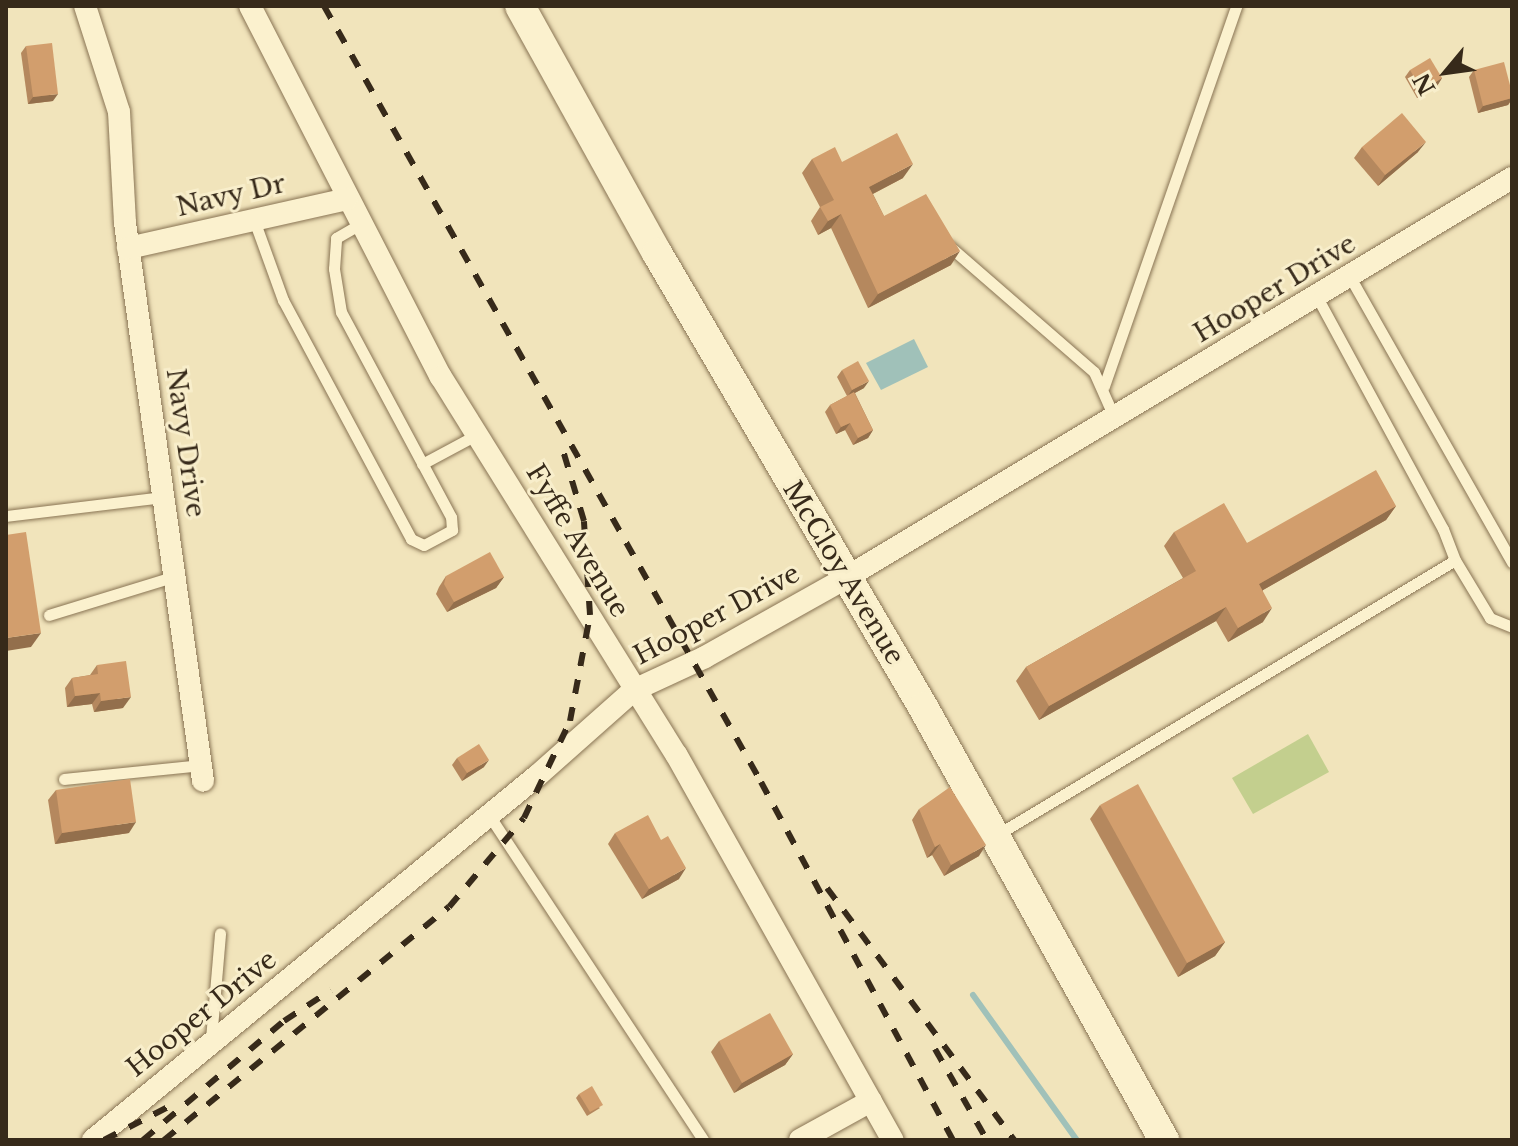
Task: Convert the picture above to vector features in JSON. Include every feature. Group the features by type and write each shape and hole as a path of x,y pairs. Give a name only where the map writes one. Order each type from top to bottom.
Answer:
{"street":[{"name":"Navy Drive","path":"85,6 119,112 128,248 202,773"},
{"name":"Fyffe Avenue","path":"250,6 311,116 347,199 441,377 676,754 893,1140"},
{"name":"McCloy Avenue","path":"520,6 844,579 995,837 1164,1140"},
{"name":"Hooper Drive","path":"93,1140 211,1039 489,815 634,690 705,657 844,579 1512,178"},
{"name":"Navy Dr","path":"128,248 347,199"},
{"path":"800,1140 871,1101"}],"lane":[{"path":"1104,386 1236,6"},
{"path":"254,220 283,300 411,539 424,545 452,530 451,517 341,312 334,269 336,238 360,224"},
{"path":"942,240 1094,372 1104,386 1115,418"},
{"path":"1350,277 1512,562"},
{"path":"1317,297 1443,529 1455,560 1490,618 1512,627"},
{"path":"422,464 478,434"},
{"path":"6,516 165,497"},
{"path":"995,837 1455,560"},
{"path":"49,615 176,576"},
{"path":"64,779 202,773"},
{"path":"489,815 703,1140"},
{"path":"211,1039 220,933"}],"green space":[{"path":"1308,734 1329,772 1253,814 1232,778"}],"water":[{"path":"914,339 928,367 881,390 866,363"}],"building":[{"path":"52,43 58,94 33,97 26,46"},
{"path":"1430,58 1442,78 1422,91 1410,70"},
{"path":"1504,62 1512,98 1483,106 1474,70"},
{"path":"1402,113 1426,142 1385,175 1362,147"},
{"path":"897,133 913,164 869,187 884,216 926,194 960,251 878,294 841,214 828,221 820,207 834,200 812,159 835,147 842,162"},
{"path":"858,361 869,381 852,390 842,370"},
{"path":"854,392 873,430 858,438 850,423 841,427 830,405"},
{"path":"1376,470 1396,506 1259,584 1272,608 1238,628 1226,607 1049,706 1026,667 1196,571 1174,532 1224,503 1247,543"},
{"path":"26,532 41,633 6,638 6,535"},
{"path":"490,552 504,577 454,602 444,584 446,576"},
{"path":"126,661 131,697 101,701 100,693 75,696 72,678 98,674 97,665"},
{"path":"479,744 489,760 467,773 457,758"},
{"path":"130,779 136,822 62,833 56,790"},
{"path":"1138,784 1225,942 1187,963 1100,805"},
{"path":"950,787 986,845 951,865 940,844 935,847 919,809"},
{"path":"648,815 661,840 668,836 686,868 649,889 615,833"},
{"path":"770,1013 793,1054 742,1083 719,1041"},
{"path":"592,1086 603,1105 590,1112 579,1094"}],"waterway":[{"path":"973,995 1077,1140"}],"railway":[{"path":"324,6 761,782 953,1140"},
{"path":"164,1140 449,907 524,818 570,721 590,615 584,521 562,447"},
{"path":"827,888 1014,1140"},
{"path":"143,1140 284,1021 331,990"},
{"path":"935,1049 987,1140"},
{"path":"104,1140 168,1107"}]}
